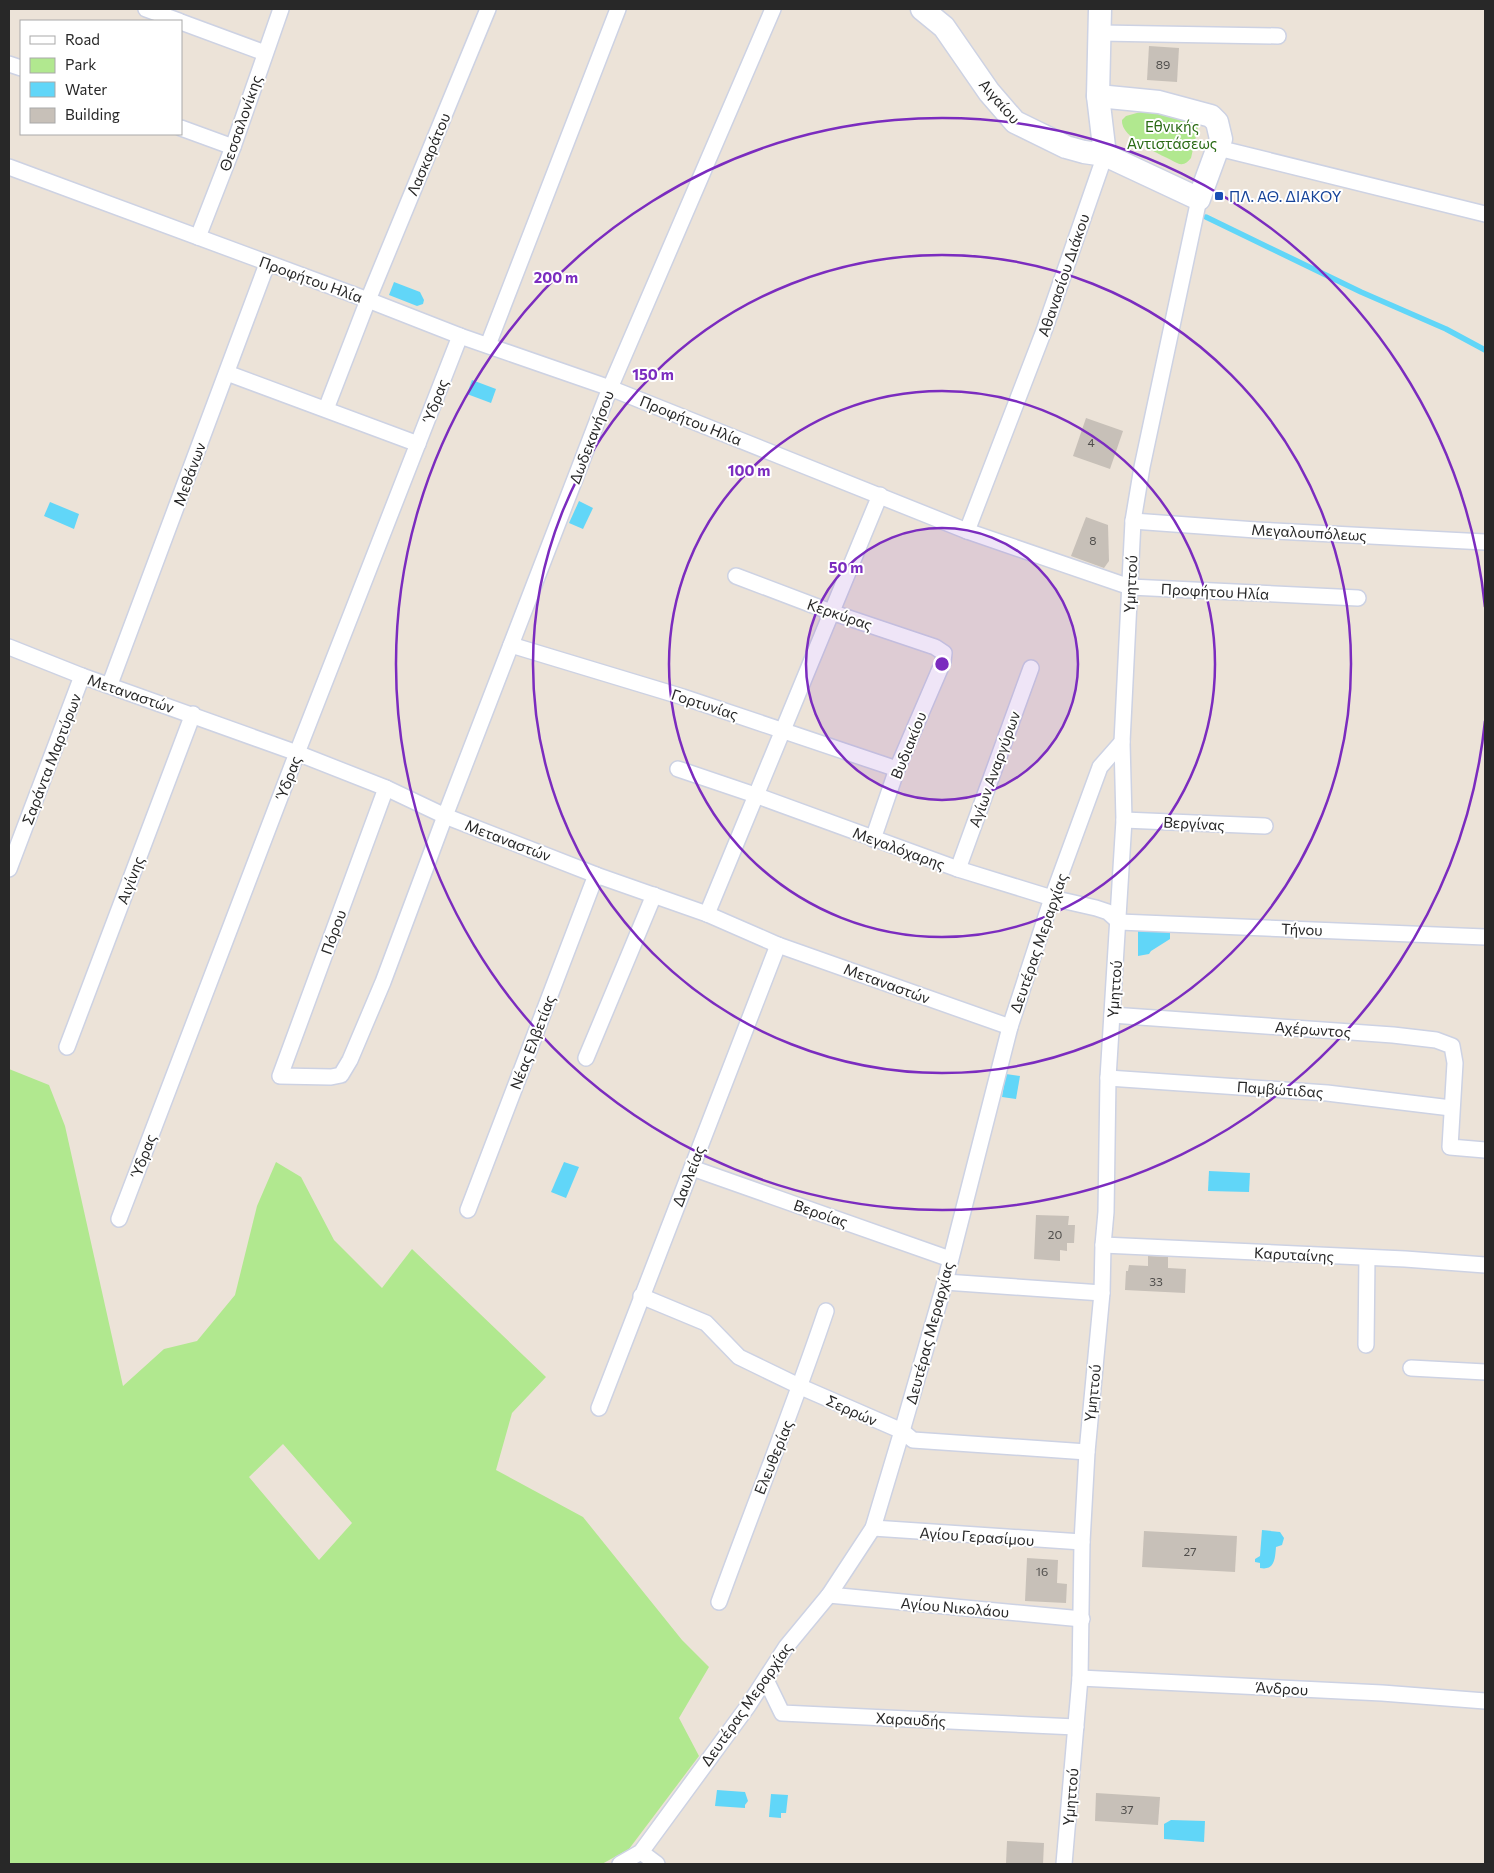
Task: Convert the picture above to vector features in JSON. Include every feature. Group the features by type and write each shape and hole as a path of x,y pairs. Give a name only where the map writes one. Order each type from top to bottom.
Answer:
{"street":[{"path":"146,9 175,20"},
{"name":"Θεσσαλονίκης","path":"198,238 233,147 281,9"},
{"name":"Λασκαράτου","path":"326,410 368,300 488,9"},
{"path":"488,345 618,9"},
{"name":"Δωδεκανήσου","path":"280,1076 331,1077 341,1075 350,1060 383,982 610,388 773,9"},
{"name":"Αιγαίου","path":"922,9 944,26 989,92 1014,122 1066,147 1105,155 1199,200"},
{"name":"Αθανασίου Διάκου","path":"967,531 1045,328 1105,155 1098,96 1100,9"},
{"path":"182,23 265,53"},
{"path":"1100,32 1278,36"},
{"name":"Υμηττού","path":"1064,1864 1080,1678 1082,1542 1086,1452 1102,1293 1106,1212 1108,1078 1124,820 1122,742 1133,521 1142,467 1199,200 1221,139 1218,122 1211,116 1159,102 1098,96"},
{"path":"182,128 233,147"},
{"path":"1218,148 1485,214"},
{"name":"Προφήτου Ηλία","path":"9,167 460,336 610,388 967,531 1130,587 1358,598"},
{"name":"Μεθάνων","path":"110,684 268,264"},
{"name":"Ύδρας","path":"119,1219 297,752 460,336"},
{"path":"227,373 418,444"},
{"path":"707,914 880,495"},
{"name":"Μεγαλουπόλεως","path":"1133,521 1256,530 1485,542"},
{"name":"Κερκύρας","path":"736,576 831,612 936,647 944,653"},
{"name":"Γορτυνίας","path":"511,645 683,697 897,769"},
{"name":"Μεταναστών","path":"9,647 82,676 110,684 297,752 386,788 445,816 707,914 778,945 1010,1027"},
{"name":"Βυδιακίου","path":"873,838 897,769 943,662 944,653"},
{"name":"Αγίων Αναργύρων","path":"958,869 1031,668"},
{"name":"Σαράντα Μαρτύρων","path":"9,870 82,676"},
{"name":"Αιγίνης","path":"68,1046 193,714"},
{"name":"Δευτέρας Μεραρχίας","path":"620,1864 641,1852 766,1680 786,1647 829,1595 873,1528 945,1282 1010,1027 1052,898 1100,767 1122,742"},
{"name":"Μεγαλόχαρης","path":"678,769 958,869 1052,898 1108,912 1118,922"},
{"name":"Πόρου","path":"280,1076 386,788"},
{"name":"Βεργίνας","path":"1124,820 1265,826"},
{"name":"Νέας Ελβετίας","path":"468,1210 596,874"},
{"path":"586,1058 654,895"},
{"name":"Τήνου","path":"1118,922 1485,937"},
{"name":"Δαυλείας","path":"599,1408 778,945"},
{"name":"Αχέρωντος","path":"1112,1015 1393,1035 1436,1040 1452,1046 1455,1063 1451,1108"},
{"name":"Παμβώτιδας","path":"1108,1078 1327,1093 1451,1108"},
{"path":"1451,1108 1450,1147 1485,1150"},
{"name":"Βεροίας","path":"692,1168 950,1259"},
{"name":"Καρυταίνης","path":"1103,1245 1405,1259 1485,1266"},
{"path":"1366,1345 1367,1258"},
{"path":"945,1282 1102,1293"},
{"name":"Σερρών","path":"641,1296 706,1323 739,1356 801,1387 902,1432 913,1440 1086,1452"},
{"name":"Ελευθερίας","path":"719,1602 758,1495 801,1387 826,1311"},
{"path":"1411,1368 1485,1372"},
{"name":"Αγίου Γερασίμου","path":"873,1528 1082,1542"},
{"name":"Αγίου Νικολάου","path":"829,1595 1082,1619"},
{"name":"Άνδρου","path":"1080,1678 1382,1693 1485,1701"},
{"name":"Χαραυδής","path":"766,1680 782,1713 1076,1727"},
{"path":"641,1852 657,1864"}],"green space":[{"name":"Εθνικής Αντιστάσεως","path":"1144,111 1177,112 1199,123 1191,158 1188,161 1179,164 1152,151 1128,133 1123,127 1122,120 1126,116"},
{"path":"9,1069 49,1085 65,1126 123,1386 164,1349 197,1341 235,1295 257,1206 276,1162 301,1177 334,1240 382,1288 412,1249 546,1377 512,1413 496,1470 583,1517 682,1640 709,1667 679,1718 699,1756 629,1849 602,1864 9,1864","holes":["283,1444 352,1523 319,1560 249,1477"]}],"water":[{"path":"394,282 420,292 424,300 423,304 417,306 389,295"},
{"path":"472,380 496,389 491,403 467,394"},
{"path":"579,501 593,508 583,529 569,523"},
{"path":"50,502 79,514 74,529 44,516"},
{"path":"1138,931 1170,932 1170,939 1149,954 1138,956"},
{"path":"1006,1074 1020,1076 1016,1099 1002,1097"},
{"path":"564,1162 579,1167 566,1198 551,1192"},
{"path":"1209,1171 1250,1173 1249,1192 1208,1191"},
{"path":"1262,1530 1280,1532 1284,1538 1282,1545 1276,1547 1273,1563 1269,1568 1260,1568 1260,1563 1255,1562 1255,1559 1260,1556"},
{"path":"717,1790 745,1792 748,1801 745,1808 715,1806"},
{"path":"771,1794 788,1795 786,1813 781,1813 781,1818 769,1817"},
{"path":"1171,1820 1205,1821 1204,1842 1164,1839 1164,1824"}],"building":[{"path":"1149,46 1179,48 1177,82 1147,80"},
{"path":"1086,418 1123,431 1110,469 1073,456"},
{"path":"1086,517 1108,525 1109,561 1104,568 1071,556"},
{"path":"1036,1215 1069,1216 1068,1225 1075,1225 1074,1243 1067,1243 1067,1251 1060,1250 1060,1261 1034,1259"},
{"path":"1148,1256 1168,1257 1168,1268 1186,1269 1185,1293 1125,1290 1126,1271 1128,1271 1129,1265 1148,1266"},
{"path":"1144,1531 1237,1536 1235,1572 1142,1567"},
{"path":"1027,1558 1058,1560 1057,1583 1067,1584 1066,1603 1025,1601"},
{"path":"1096,1793 1160,1797 1158,1825 1095,1821"},
{"path":"1007,1841 1044,1843 1043,1864 1006,1864"}],"waterway":[{"path":"1206,217 1361,292 1446,329 1485,350"}],"place":[{"name":"ΠΛ. ΑΘ. ΔΙΑΚΟΥ","path":"1219,196"}]}
